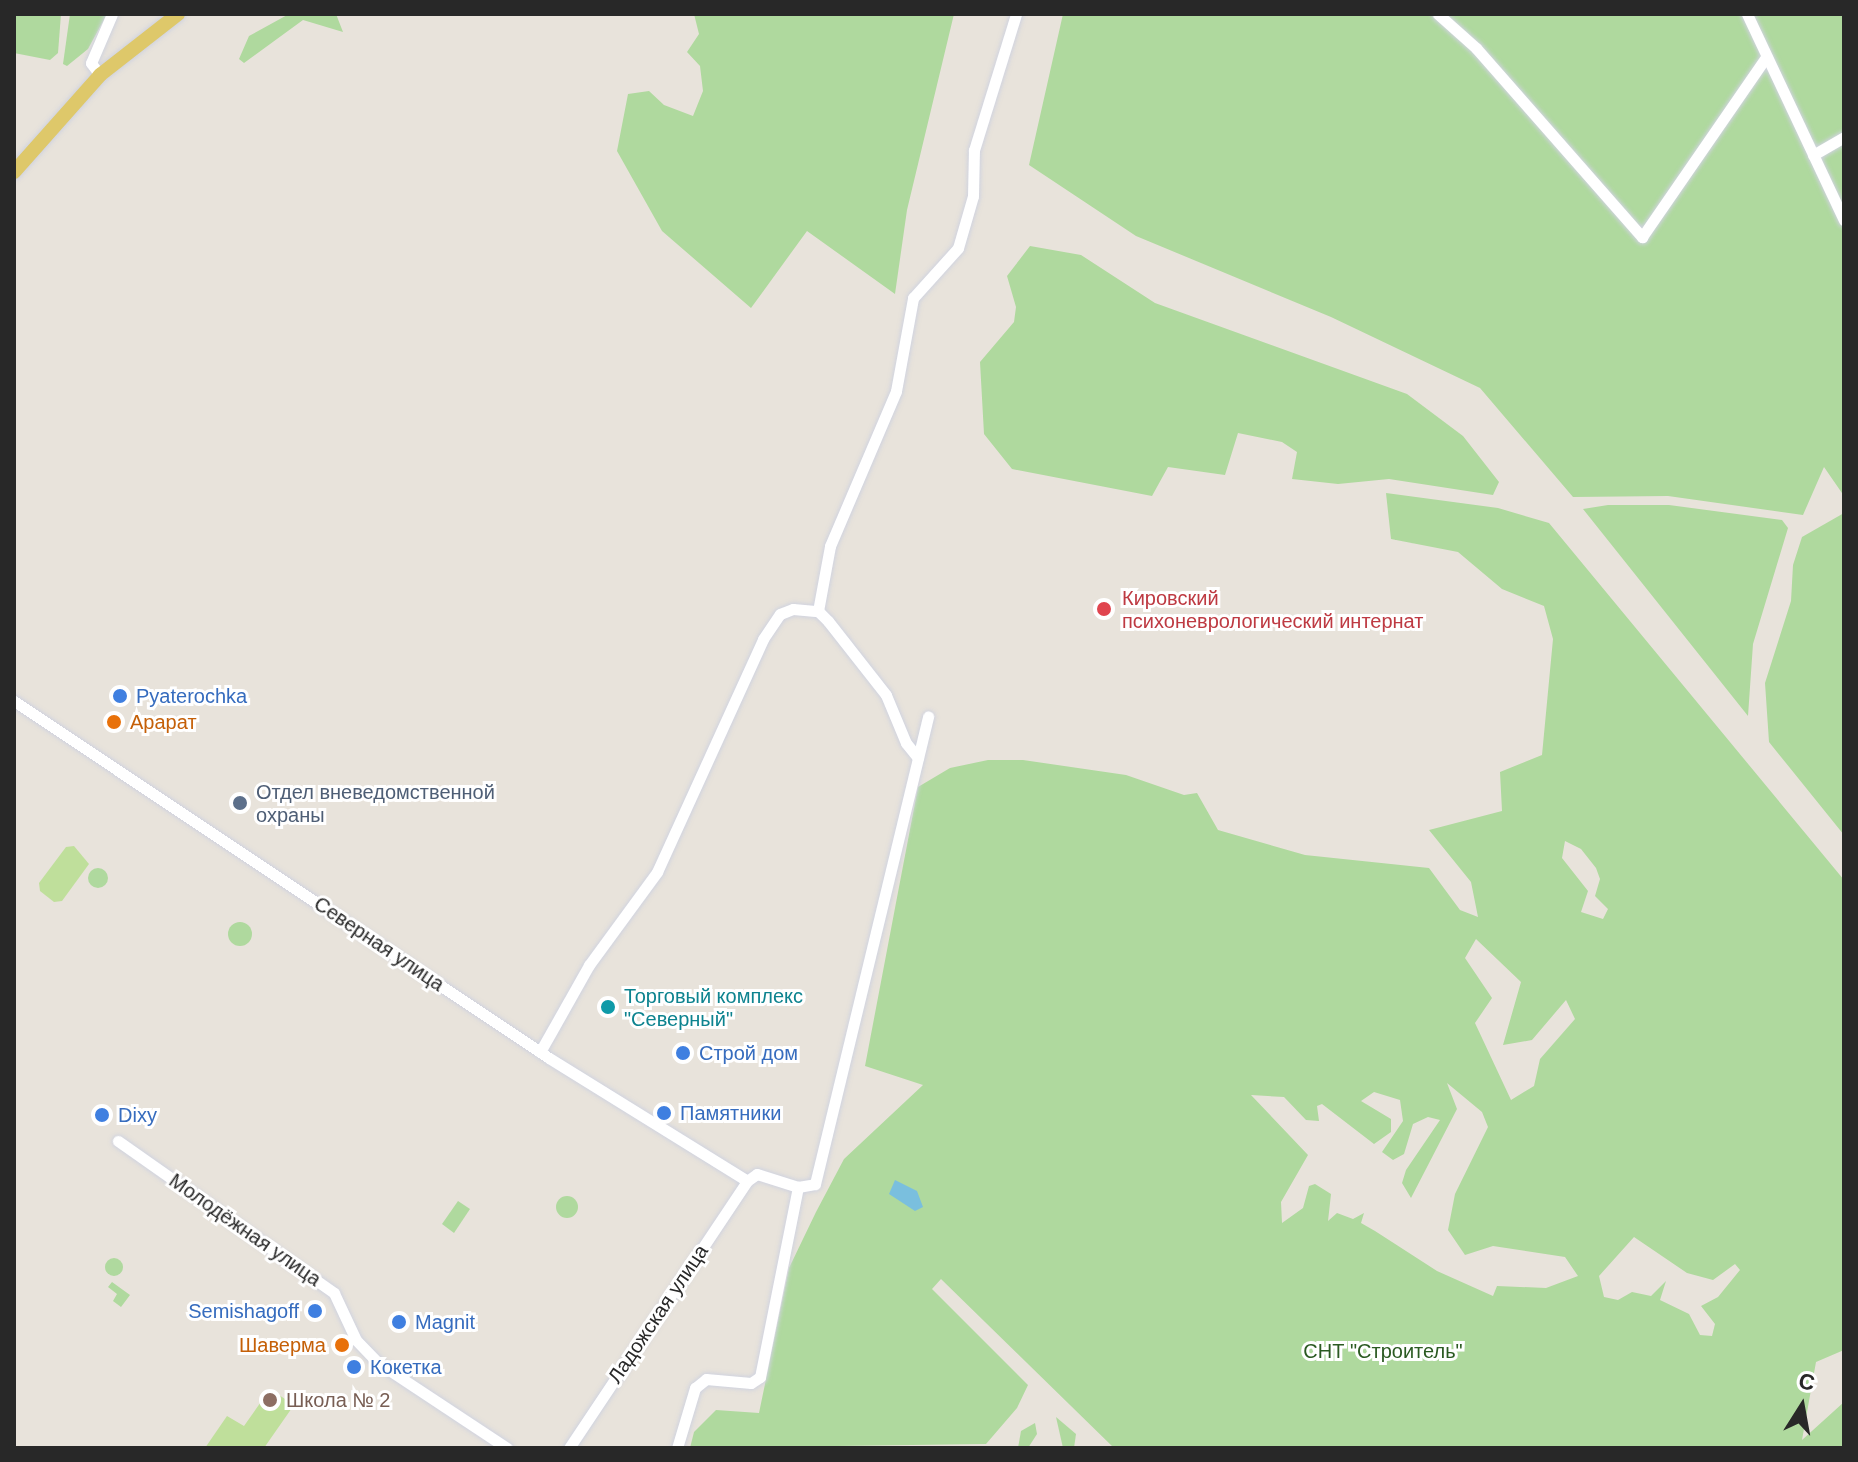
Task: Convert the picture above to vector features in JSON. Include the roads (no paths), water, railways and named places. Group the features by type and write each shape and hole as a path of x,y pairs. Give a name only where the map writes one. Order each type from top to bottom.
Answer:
{"main road":[{"path":"14,172 100,75 178,14"}],"street":[{"path":"100,75 91,63 112,14"},
{"path":"818,611 830,546 896,391 913,298 958,248 973,196 974,150 1016,14"},
{"path":"1438,14 1476,48 1642,237 1765,59"},
{"path":"1747,14 1765,59 1844,220"},
{"path":"1813,155 1844,137"},
{"path":"540,1052 589,965 657,872 763,639 780,614 793,609 818,611 886,695 906,743 918,758"},
{"name":"Северная улица","path":"14,701 540,1052 747,1181"},
{"path":"747,1181 757,1174 798,1187 815,1184 820,1175 928,716"},
{"name":"Молодёжная улица","path":"118,1141 334,1293 356,1340 377,1362 507,1448"},
{"name":"Ладожская улица","path":"569,1448 747,1181"},
{"path":"677,1448 695,1388 706,1379 751,1383 760,1377 798,1187"}],"water":[{"path":"895,1180 917,1191 923,1207 915,1211 889,1194"}],"place":[{"name":"Кировский психоневрологический интернат","path":"1104,609"},
{"name":"Pyaterochka","path":"120,696"},
{"name":"Арарат","path":"114,722"},
{"name":"Отдел вневедомственной охраны","path":"240,803"},
{"name":"Торговый комплекс \"Северный\"","path":"608,1007"},
{"name":"Строй дом","path":"683,1053"},
{"name":"Памятники","path":"664,1113"},
{"name":"Dixy","path":"102,1115"},
{"name":"Semishagoff","path":"315,1311"},
{"name":"Magnit","path":"399,1322"},
{"name":"Шаверма","path":"342,1345"},
{"name":"Кокетка","path":"354,1367"},
{"name":"Школа № 2","path":"270,1400"}],"park label":[{"name":"СНТ \"Строитель\"","path":"1383,1351"}]}
